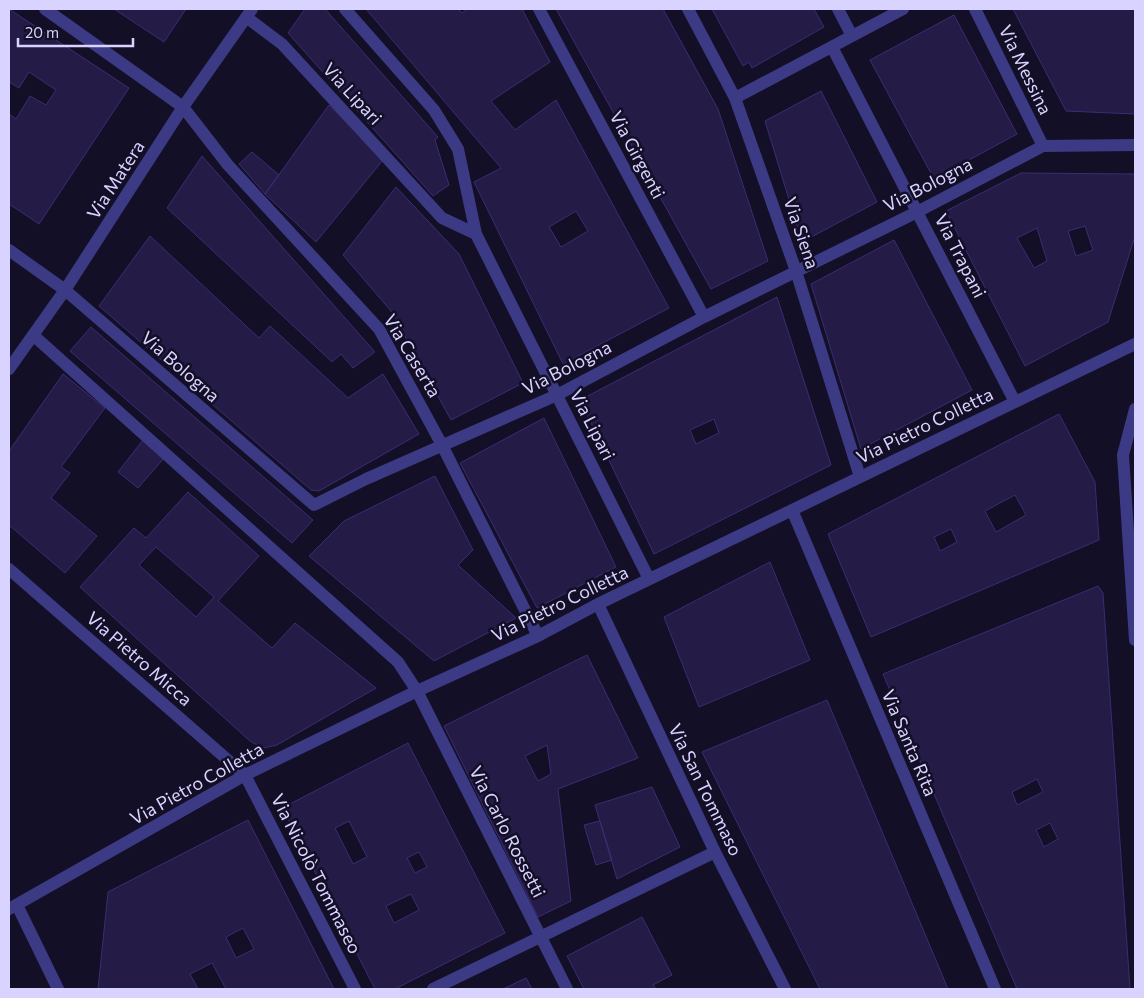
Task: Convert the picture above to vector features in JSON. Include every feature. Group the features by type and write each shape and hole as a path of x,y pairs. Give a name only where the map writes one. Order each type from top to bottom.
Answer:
{"street":[{"name":"Via Caserta","path":"45,9 184,107 228,165 380,329 442,445 538,636"},
{"name":"Via Lipari","path":"345,9 434,110 458,149 476,234 649,579"},
{"name":"Via Girgenti","path":"539,9 704,317"},
{"name":"Via Siena","path":"688,9 735,98 796,271 860,477"},
{"path":"838,9 852,36"},
{"path":"735,98 903,9"},
{"name":"Via Messina","path":"975,9 1043,146"},
{"name":"Via Matera","path":"9,369 65,290 184,107 249,13"},
{"name":"Via Lipari","path":"249,13 282,44 442,218 476,234"},
{"name":"Via Trapani","path":"832,46 1015,402"},
{"name":"Via Bologna","path":"65,290 314,506 366,479 557,395 704,317 917,212 1043,146 1135,145"},
{"path":"9,250 65,290"},
{"name":"Via Carlo Rossetti","path":"33,335 398,662 417,691 566,989"},
{"name":"Via Pietro Colletta","path":"13,907 245,775 417,691 538,636 649,579 1135,344"},
{"path":"1135,409 1123,455 1135,640"},
{"name":"Via Santa Rita","path":"792,510 994,989"},
{"name":"Via Pietro Micca","path":"9,569 245,775"},
{"name":"Via San Tommaso","path":"598,604 715,852 785,989"},
{"name":"Via Nicolò Tommaseo","path":"245,775 355,989"},
{"path":"433,989 715,852"},
{"path":"13,907 58,989"}],"building":[{"path":"9,9 129,88 39,224 9,204 9,114 16,119 30,96 46,105 56,90 29,72 19,88 9,82"},
{"path":"114,9 186,9 164,42"},
{"path":"305,9 325,9 438,137 435,140 449,185 433,196 288,33"},
{"path":"366,9 458,9 462,13 467,9 522,9 550,62 491,101 515,130 556,100 669,308 563,364 474,182 501,168","holes":["576,211 588,231 561,247 549,227"]},
{"path":"556,9 663,9 718,109 768,261 711,289"},
{"path":"712,9 814,9 824,27 752,68 749,62 743,66"},
{"path":"1013,9 1135,9 1135,114 1066,111"},
{"path":"954,15 1017,134 934,179 870,60"},
{"path":"821,91 877,202 802,242 765,121"},
{"path":"329,105 383,160 316,242 265,194"},
{"path":"252,152 279,175 265,194 239,164"},
{"path":"202,156 375,352 353,368 341,354 332,362 167,208"},
{"path":"1021,173 1135,174 1135,236 1108,322 1025,366 946,211","holes":["1085,226 1093,250 1076,256 1068,231","1037,228 1047,261 1034,268 1017,238"]},
{"path":"396,187 459,254 523,383 451,420 391,311 343,255"},
{"path":"150,236 259,338 270,326 348,398 383,374 419,434 319,491 311,490 99,306"},
{"path":"894,240 972,390 861,449 811,284"},
{"path":"777,297 831,465 654,554 580,400","holes":["714,419 719,433 696,444 690,430"]},
{"path":"91,327 313,520 292,543 70,351"},
{"path":"63,374 105,408 61,467 70,473 51,498 97,536 65,573 9,525 9,451"},
{"path":"1059,414 1095,482 1099,540 871,637 828,534","holes":["1015,495 1026,515 996,532 985,511","951,529 957,542 940,551 934,537"]},
{"path":"544,418 616,567 537,608 460,463"},
{"path":"143,440 164,458 138,488 118,472"},
{"path":"435,476 473,550 458,565 516,618 434,661 309,556 344,521"},
{"path":"188,492 259,556 218,601 272,648 295,623 376,688 277,745 264,748 251,742 80,587 134,528 146,538","holes":["156,547 214,597 196,617 139,565"]},
{"path":"770,562 810,660 699,707 664,617"},
{"path":"1098,586 1103,593 1130,989 1017,989 883,674","holes":["1037,779 1043,792 1017,805 1012,792","1050,823 1058,839 1044,847 1036,830"]},
{"path":"587,655 638,758 558,789 571,901 538,917 444,726","holes":["547,745 551,774 538,781 525,756"]},
{"path":"827,700 948,989 820,989 702,752"},
{"path":"408,743 505,933 395,989 375,989 282,808","holes":["349,821 367,857 353,864 335,828","419,852 427,867 415,873 407,858","411,894 419,910 394,923 386,906"]},
{"path":"652,787 680,847 617,879 595,805"},
{"path":"248,820 334,989 226,989 212,963 190,974 198,989 98,989 108,892","holes":["243,928 254,949 236,958 226,937"]},
{"path":"600,821 612,860 596,865 584,825"},
{"path":"642,917 672,975 653,985 656,989 584,989 567,956"},
{"path":"526,978 532,989 503,989"}]}
